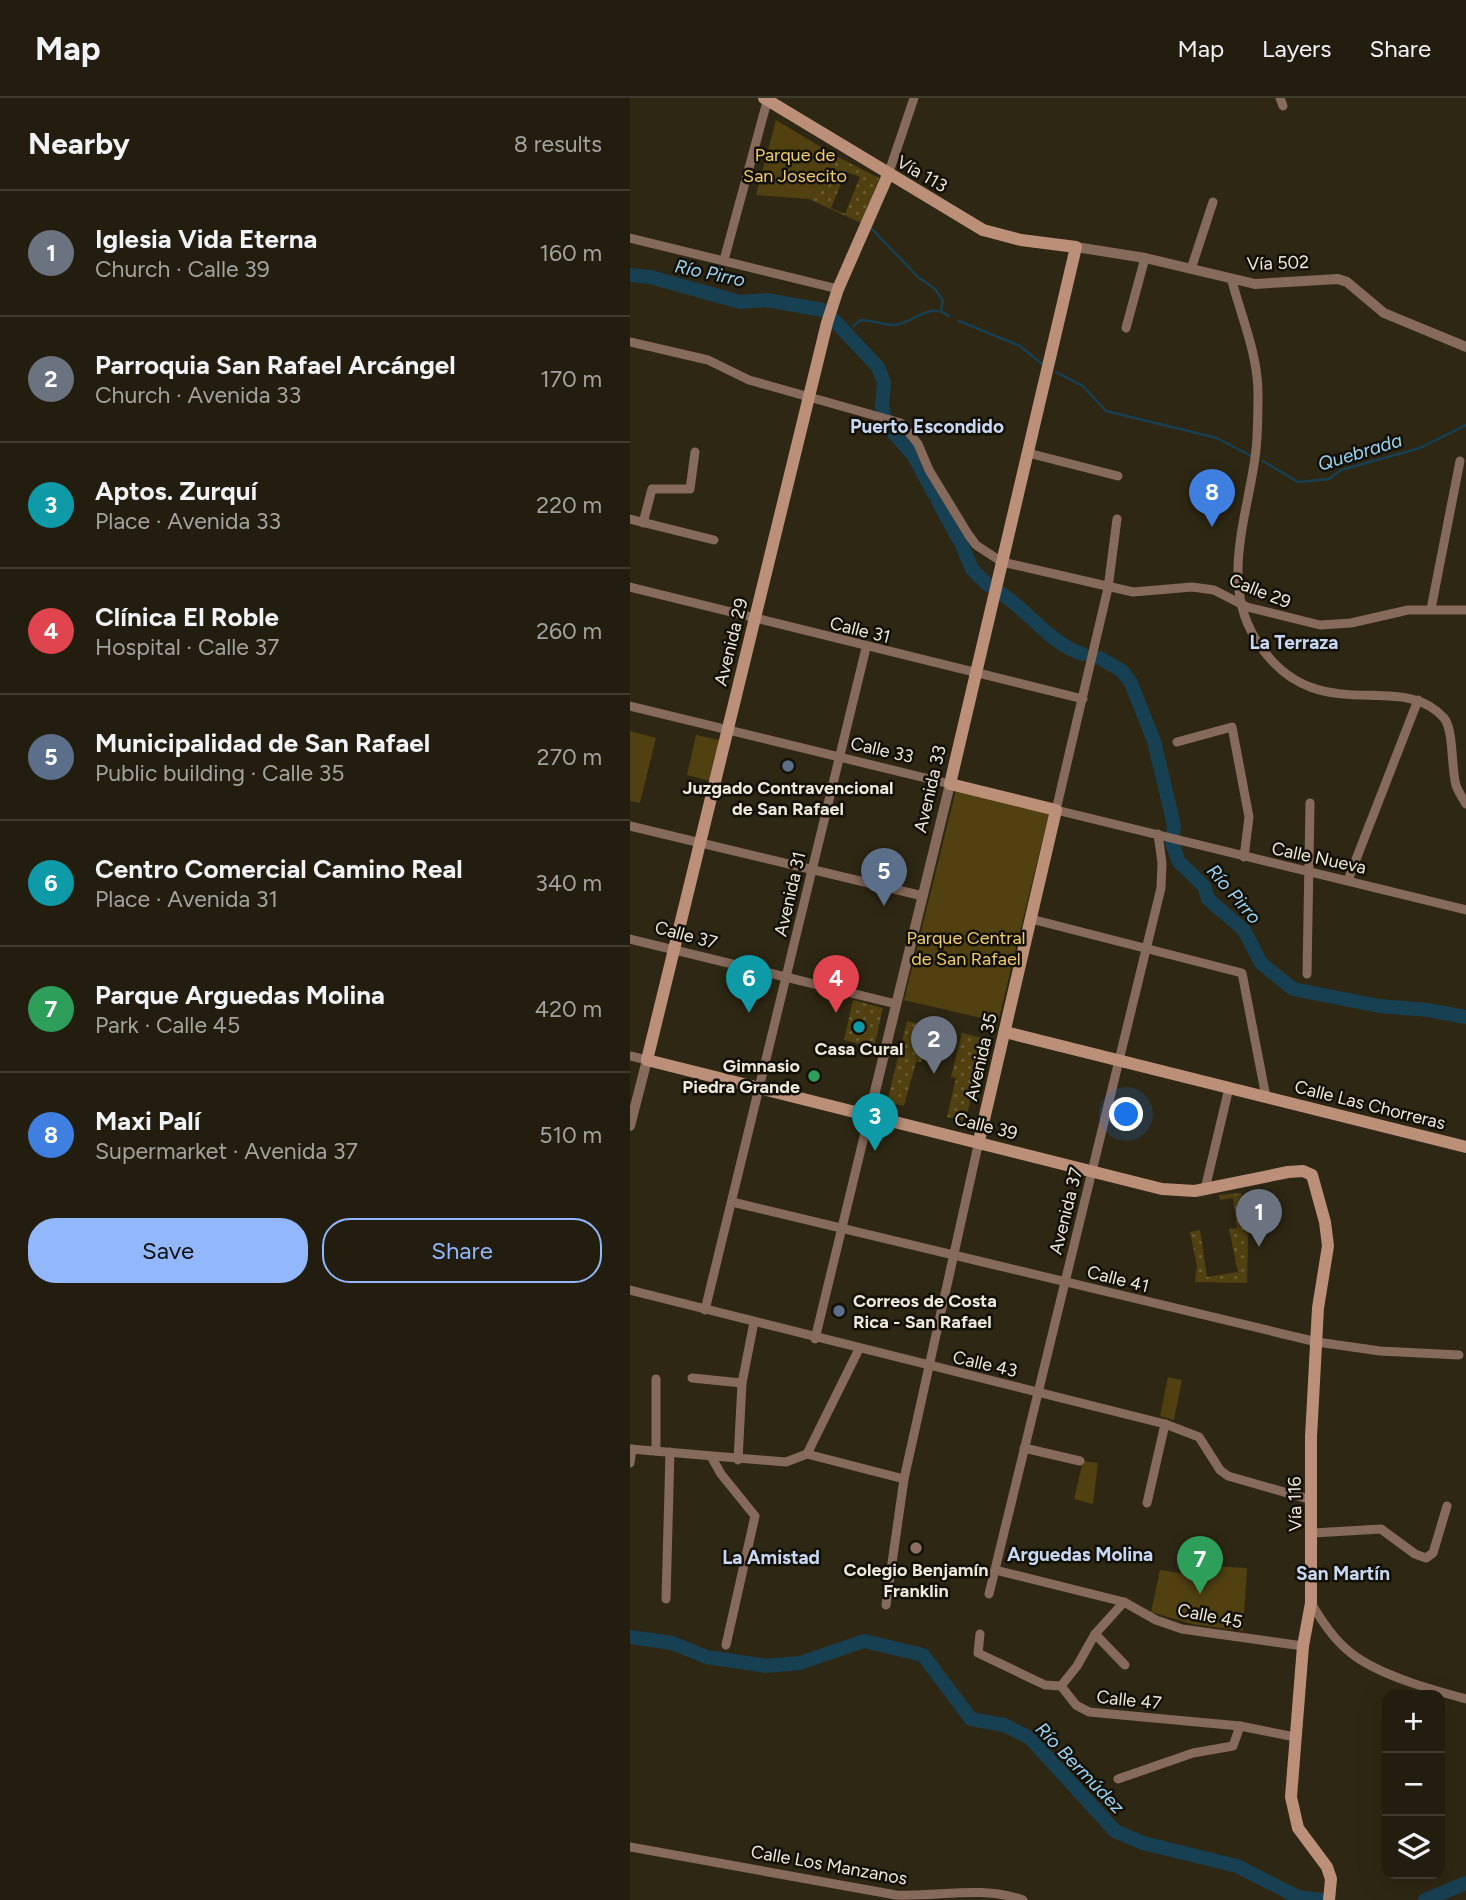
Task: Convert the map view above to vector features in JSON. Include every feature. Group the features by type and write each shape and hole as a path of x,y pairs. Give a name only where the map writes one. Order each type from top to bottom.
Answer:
{"main road":[{"name":"Vía 113","path":"766,99 888,174 994,234 1076,247"},
{"name":"Avenida 29","path":"646,1060 808,398 838,289 888,174"},
{"name":"Avenida 33","path":"950,784 1076,247"},
{"name":"Calle 33","path":"950,784 1056,810"},
{"name":"Avenida 35","path":"979,1142 1056,810"},
{"path":"1005,1032 1266,1097"},
{"name":"Calle 39","path":"646,1060 1174,1191 1205,1189 1303,1171 1310,1173 1314,1181"},
{"name":"Calle Las Chorreras","path":"1266,1097 1466,1147"},
{"name":"Vía 116","path":"1314,1181 1328,1246 1317,1342 1311,1437 1311,1603 1303,1646 1291,1806 1298,1828 1326,1867 1331,1879 1330,1896"}],"street":[{"path":"888,174 914,98"},
{"path":"724,260 766,99"},
{"path":"1191,269 1213,202"},
{"path":"630,238 838,289"},
{"name":"Vía 502","path":"1076,247 1145,258 1232,281 1255,284 1338,279 1347,282 1384,313 1466,347"},
{"path":"1126,328 1145,258"},
{"path":"1232,281 1251,345 1258,394 1255,454 1244,503 1239,601 1255,639 1283,672 1299,684 1331,694 1418,700 1447,721 1456,785 1466,804"},
{"path":"630,342 708,360 750,380 894,420 908,429 929,470 976,545 1002,562"},
{"path":"643,523 652,489 690,489 695,453"},
{"path":"1028,453 1118,476"},
{"path":"1431,609 1460,461"},
{"path":"630,519 713,540"},
{"name":"Avenida 35","path":"1056,810 1108,588 1117,519"},
{"name":"Calle 29","path":"1002,562 1108,588 1144,592 1192,587 1214,590 1283,618 1320,625 1351,623 1408,610 1466,610"},
{"name":"Calle 31","path":"630,587 866,648 1083,699"},
{"name":"Avenida 31","path":"705,1310 866,648"},
{"path":"1348,880 1418,700"},
{"name":"Calle 33","path":"630,706 950,784"},
{"path":"1177,742 1232,727 1249,817 1244,857"},
{"name":"Avenida 33","path":"816,1339 950,784"},
{"path":"1307,974 1310,803"},
{"name":"Calle 33","path":"1056,810 1162,835"},
{"path":"630,826 923,896"},
{"name":"Calle Nueva","path":"1162,835 1466,910"},
{"name":"Avenida 37","path":"989,1594 1146,950 1161,883 1162,835"},
{"path":"1031,919 1243,974 1266,1097"},
{"name":"Calle 37","path":"630,939 897,1004"},
{"path":"630,1056 646,1060"},
{"name":"Avenida 29","path":"630,1126 646,1060"},
{"path":"1205,1189 1229,1088"},
{"name":"Avenida 35","path":"886,1605 904,1479 979,1142"},
{"name":"Calle 41","path":"732,1202 1317,1342 1380,1351 1459,1355"},
{"name":"Calle 43","path":"630,1290 816,1339 1165,1424 1199,1437 1220,1470 1228,1476 1312,1500"},
{"path":"738,1460 741,1383 754,1322"},
{"path":"807,1454 859,1349"},
{"path":"692,1378 741,1383"},
{"path":"656,1379 656,1451"},
{"path":"1147,1503 1165,1424"},
{"path":"1024,1448 1080,1461"},
{"path":"630,1463 631,1449 712,1458 786,1462 807,1454 904,1479"},
{"path":"666,1599 670,1452"},
{"path":"712,1458 721,1474 753,1509 755,1516 726,1645"},
{"path":"1313,1533 1381,1529 1415,1554 1431,1557 1447,1506"},
{"name":"Calle 45","path":"995,1570 1124,1602 1156,1620 1182,1629 1303,1646"},
{"path":"1061,1686 1077,1666 1095,1634 1124,1602"},
{"path":"1311,1603 1334,1636 1351,1653 1422,1690"},
{"name":"Calle 47","path":"980,1634 978,1653 1045,1685 1061,1686 1076,1705 1089,1712 1240,1726 1295,1737"},
{"path":"1095,1634 1125,1665"},
{"path":"1445,1695 1466,1699"},
{"path":"1118,1779 1194,1753 1233,1746 1240,1726"},
{"name":"Calle Los Manzanos","path":"630,1847 897,1895 948,1897 990,1891 1023,1900"}],"green space":[{"name":"Parque de San Josecito","path":"776,120 836,156 809,199 756,195"},
{"path":"836,156 879,178 861,223 809,199","holes":["846,172 860,177 845,214 831,208"]},
{"path":"630,731 656,738 640,803 630,801"},
{"path":"696,735 720,740 711,781 687,775"},
{"name":"Parque Central de San Rafael","path":"956,790 1049,813 998,1022 904,1000"},
{"name":"Casa Cural","path":"853,1000 883,1008 874,1048 844,1040"},
{"path":"907,1021 930,1026 921,1062 916,1062 904,1106 887,1102"},
{"path":"962,1033 986,1039 965,1121 947,1117 956,1078 951,1077"},
{"path":"1241,1193 1248,1238 1247,1283 1195,1282 1197,1266 1190,1232 1200,1230 1207,1277 1238,1272 1229,1229 1237,1228 1233,1198 1220,1200 1219,1195"},
{"path":"1168,1377 1182,1380 1174,1420 1160,1416"},
{"path":"1083,1461 1098,1463 1093,1504 1074,1499"},
{"path":"1193,1565 1247,1568 1243,1631 1192,1624 1151,1612 1160,1570 1191,1575"}],"waterway":[{"path":"869,226 918,277 935,289 943,301 941,309"},
{"name":"Río Pirro","path":"630,275 650,277 740,302 766,300 823,310"},
{"name":"Quebrada","path":"853,326 861,320 894,325 935,311 949,316"},
{"name":"Río Pirro","path":"833,319 878,367 884,383 882,406 886,424 914,456 934,494"},
{"name":"Quebrada","path":"959,321 1020,346 1042,364"},
{"name":"Quebrada","path":"839,329 844,329"},
{"name":"Quebrada","path":"1056,372 1083,386 1106,411 1217,438 1251,456"},
{"name":"Quebrada","path":"1263,461 1298,482 1329,479 1341,470 1420,448 1466,425"},
{"name":"Río Pirro","path":"938,501 958,538"},
{"name":"Río Pirro","path":"961,543 972,569 988,585"},
{"name":"Río Pirro","path":"999,592 1060,643 1083,654"},
{"name":"Río Pirro","path":"1100,658 1122,671 1131,683 1154,741 1174,825 1172,843 1179,862 1204,886 1208,899 1244,930 1261,963 1293,989 1379,1006 1428,1010 1466,1017"},
{"name":"Río Bermúdez","path":"630,1637 672,1643 707,1657 766,1666 800,1663 864,1641 923,1655 971,1719 1004,1725 1030,1738 1115,1831 1143,1843 1237,1866 1298,1897 1322,1900"},
{"name":"Río Bermúdez","path":"1425,1900 1466,1883"}],"place":[{"name":"Maxi Palí","path":"1212,527"},
{"name":"Juzgado Contravencional de San Rafael","path":"788,766"},
{"name":"Municipalidad de San Rafael","path":"884,906"},
{"name":"Centro Comercial Camino Real","path":"749,1013"},
{"name":"Clínica El Roble","path":"836,1013"},
{"name":"Casa Cural","path":"859,1027"},
{"name":"Parroquia San Rafael Arcángel","path":"934,1074"},
{"name":"Gimnasio Piedra Grande","path":"814,1076"},
{"name":"Aptos. Zurquí","path":"875,1151"},
{"name":"Iglesia Vida Eterna","path":"1259,1247"},
{"name":"Correos de Costa Rica - San Rafael","path":"839,1311"},
{"name":"Colegio Benjamín Franklin","path":"916,1548"},
{"name":"Parque Arguedas Molina","path":"1200,1594"}],"district":[{"name":"Puerto Escondido","path":"927,426"},
{"name":"La Terraza","path":"1294,642"},
{"name":"Arguedas Molina","path":"1080,1554"},
{"name":"La Amistad","path":"771,1557"},
{"name":"San Martín","path":"1343,1573"}]}
